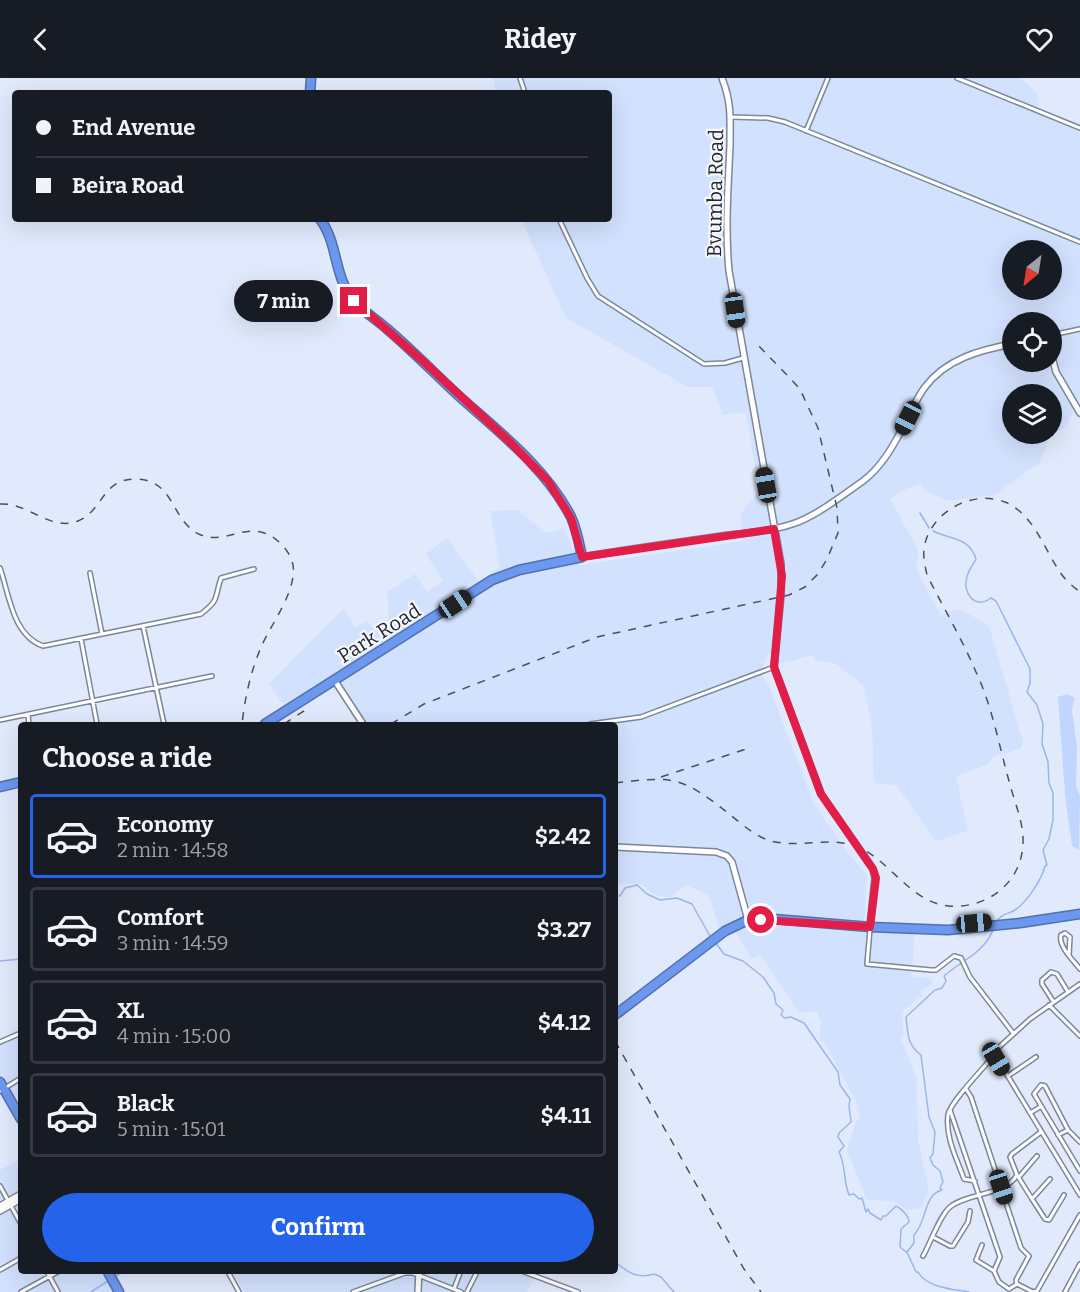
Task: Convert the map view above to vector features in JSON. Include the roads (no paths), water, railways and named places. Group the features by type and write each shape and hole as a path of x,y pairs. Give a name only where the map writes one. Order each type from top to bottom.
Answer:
{"highway":[{"path":"322,222 333,241 337,270 343,286 354,301 425,363 510,442 548,481 571,518 582,557"},
{"name":"Park Road","path":"268,722 505,574 582,557"},
{"path":"0,787 18,783"},
{"path":"618,1015 714,940 732,927 748,920 774,919 912,930 992,927 1080,912"},
{"path":"1,1087 18,1114"},
{"path":"109,1274 117,1289"}],"street":[{"name":"Bvumba Road","path":"722,78 728,95 731,117 726,248 782,576 774,667 821,794 873,869 876,878 867,964 931,970 940,967 954,956 962,958 970,977 1013,1034"},
{"path":"806,131 828,78"},
{"path":"957,78 1080,128"},
{"path":"731,117 768,118 785,122 1080,242"},
{"path":"560,222 586,278 598,296 704,364 725,363 743,358"},
{"path":"1062,333 1080,329"},
{"path":"582,557 774,529 796,523 865,480 875,471 894,444 926,386 939,374 956,361 980,351 1002,346"},
{"path":"1056,372 1080,413"},
{"path":"0,568 13,613 25,632 43,646 201,614 214,604 221,578 254,569"},
{"path":"90,573 102,634"},
{"path":"143,626 163,722"},
{"path":"81,639 97,722"},
{"path":"605,722 641,717 774,667"},
{"path":"0,720 212,676"},
{"path":"335,681 362,722"},
{"path":"27,715 29,722"},
{"path":"618,847 724,854 734,865 748,920"},
{"path":"1070,955 1071,937 1065,933 1061,935 1060,940 1070,955 1080,969"},
{"path":"1054,1001 1042,984 1045,976 1051,972 1057,974 1068,992"},
{"path":"975,1181 964,1179 949,1137 948,1114 950,1110 998,1048 1054,1001 1080,984"},
{"path":"1049,1005 1080,1036"},
{"path":"0,1042 18,1034"},
{"path":"995,1054 1080,1195"},
{"path":"1007,1077 1036,1057"},
{"path":"1,1087 18,1079"},
{"path":"1080,1142 1068,1130 1042,1084 1034,1093 1040,1107 1080,1171"},
{"path":"966,1089 971,1097 1021,1248 1029,1256 1016,1280 1017,1284"},
{"path":"1030,1113 1040,1107"},
{"path":"950,1110 1000,1258 994,1271"},
{"path":"1058,1135 1068,1130"},
{"path":"1041,1132 1012,1154 1011,1161 1045,1219 1049,1220 1064,1195"},
{"path":"923,1256 951,1206 1013,1182 1036,1156"},
{"path":"1032,1199 1050,1179"},
{"path":"0,1186 18,1219"},
{"path":"0,1211 18,1196"},
{"path":"0,1206 18,1200"},
{"path":"933,1237 950,1246 953,1245 968,1222 970,1211"},
{"path":"1017,1284 1033,1292 1038,1291 1080,1215"},
{"path":"982,1245 976,1261 994,1271 999,1282 1008,1288 1017,1284"},
{"path":"0,1270 18,1260"},
{"path":"1065,1292 1080,1264"},
{"path":"48,1274 58,1292"},
{"path":"21,1292 54,1274"},
{"path":"229,1274 239,1292"},
{"path":"353,1292 402,1274"},
{"path":"418,1292 419,1274"},
{"path":"423,1274 461,1292"},
{"path":"454,1289 460,1274"},
{"path":"467,1292 476,1274"},
{"path":"530,1274 578,1292"}],"waterway":[{"path":"920,513 929,528"},
{"path":"933,531 959,540 973,552 976,559 967,577 968,594 975,601 980,602 991,598 996,601 1030,669 1030,683 1027,692 1037,705 1043,724 1042,744 1048,762 1049,783 1053,793 1053,820 1049,839 1043,850 1047,865 1024,902 1015,910 1002,916 996,923"},
{"path":"618,896 625,888 637,885 647,894 660,900 677,898 692,904 710,936"},
{"path":"969,1292 934,1285 916,1272 907,1252 914,1243 914,1235 922,1222 928,1202 942,1190 940,1188 943,1182 940,1171 933,1165 930,1158 933,1154 935,1132 929,1117 921,1055 911,1043 906,1017 935,990 942,988 946,981 944,976 978,951 993,930"},
{"path":"715,942 724,954 743,961 763,977 774,993 776,1004 783,1010 781,1015 804,1023 838,1072 840,1085 850,1099 851,1122 839,1133 838,1137 844,1146 839,1152 849,1195 854,1194 859,1199 862,1198 866,1212 868,1209 881,1220 896,1206 902,1210 909,1222 901,1229 900,1247 906,1252"},
{"path":"0,961 18,959"},
{"path":"618,1264 633,1274 643,1276 654,1274 661,1277 674,1292"},
{"path":"115,1277 119,1274"},
{"path":"91,1292 108,1281"}],"railway":[{"path":"394,722 424,704 597,637 789,595 805,587 818,574 838,533 837,508 818,428 800,389 754,341"},
{"path":"0,504 20,507 58,523 68,523 86,516 116,484 124,480 135,479 148,481 158,486 166,493 183,521 201,535 221,537 259,531 279,542 288,552 293,565 291,585 255,664 242,722"},
{"path":"618,783 664,780 687,785 761,837 784,843 832,842 855,846 878,860 922,897 949,906 977,903 1000,890 1017,870 1023,843 1022,828 987,698 965,647 927,575 924,548 928,535 944,514 966,501 992,499 1005,502 1015,507 1030,522 1060,572 1080,592"},
{"path":"287,722 310,707"},
{"path":"661,777 749,748"},
{"path":"618,1046 744,1269 761,1292"}]}
